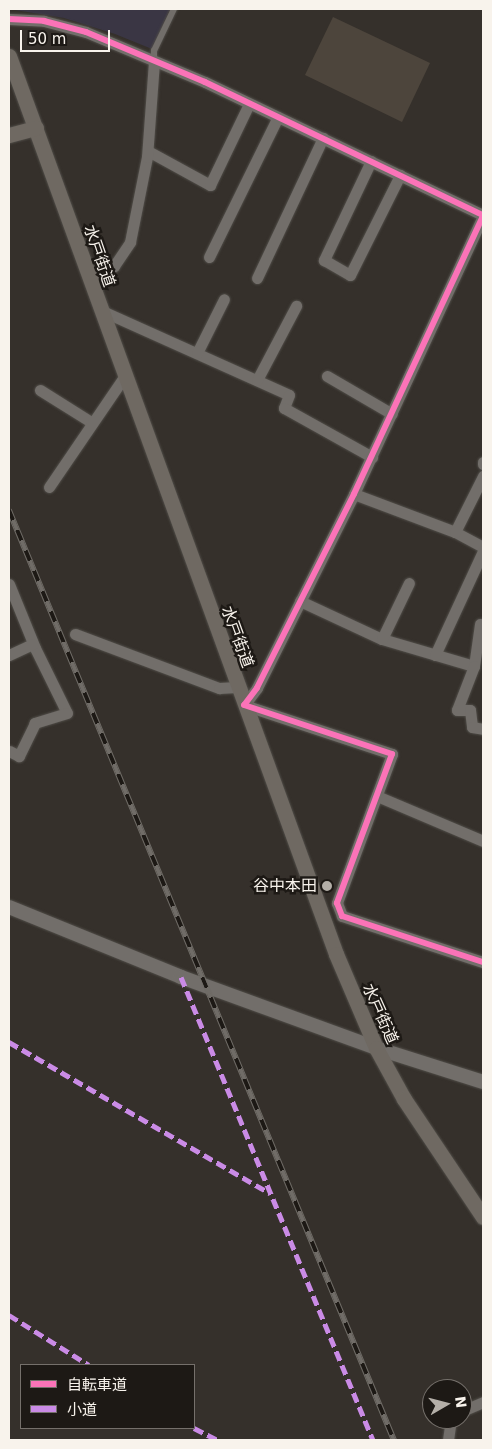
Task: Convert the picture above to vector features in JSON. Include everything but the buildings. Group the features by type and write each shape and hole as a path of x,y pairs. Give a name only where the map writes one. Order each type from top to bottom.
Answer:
{"main road":[{"name":"水戸街道","path":"9,56 322,918 376,1048 404,1100 483,1217"},
{"path":"9,135 36,128"}],"street":[{"path":"9,19 44,21 86,32 205,82 483,215 354,494 258,688 244,705 392,754 337,903 339,910 342,916 483,962"},
{"path":"89,279 114,266 130,242 148,151 154,61"},
{"path":"148,151 210,185 249,104"},
{"path":"209,257 278,118"},
{"path":"257,278 323,138"},
{"path":"371,161 324,260 350,275 400,175"},
{"path":"197,354 224,299"},
{"path":"257,380 296,306"},
{"path":"100,310 289,395 284,408 372,457"},
{"path":"327,376 392,414"},
{"path":"49,487 124,377"},
{"path":"40,390 92,422"},
{"path":"454,532 483,476"},
{"path":"354,494 454,532 483,547"},
{"path":"435,655 483,551"},
{"path":"382,639 409,583"},
{"path":"9,751 19,756 35,723 67,713 33,644 10,588"},
{"path":"300,602 382,639 474,666"},
{"path":"480,624 474,666 457,710 470,710 472,727 483,729"},
{"path":"75,634 218,688 237,687"},
{"path":"9,655 33,644"},
{"path":"377,796 483,841"},
{"path":"9,907 182,977 376,1048 483,1082"},
{"path":"322,918 339,910"}],"lane":[{"path":"154,61 154,51 174,9"}],"shaded area":[{"path":"9,9 170,9 152,49 115,34 64,18"}],"railway":[{"path":"9,510 394,1440"}],"marked path":[{"path":"181,977 373,1440"},
{"path":"9,1042 270,1193"},
{"path":"9,1315 87,1364"},
{"path":"195,1428 218,1440"}],"cycle path":[{"path":"9,19 44,21 86,32 205,82 483,215"},
{"path":"483,216 354,494 257,688 244,705 392,754 337,903 342,916 483,962"}],"place":[{"name":"谷中本田","path":"327,886"}]}
